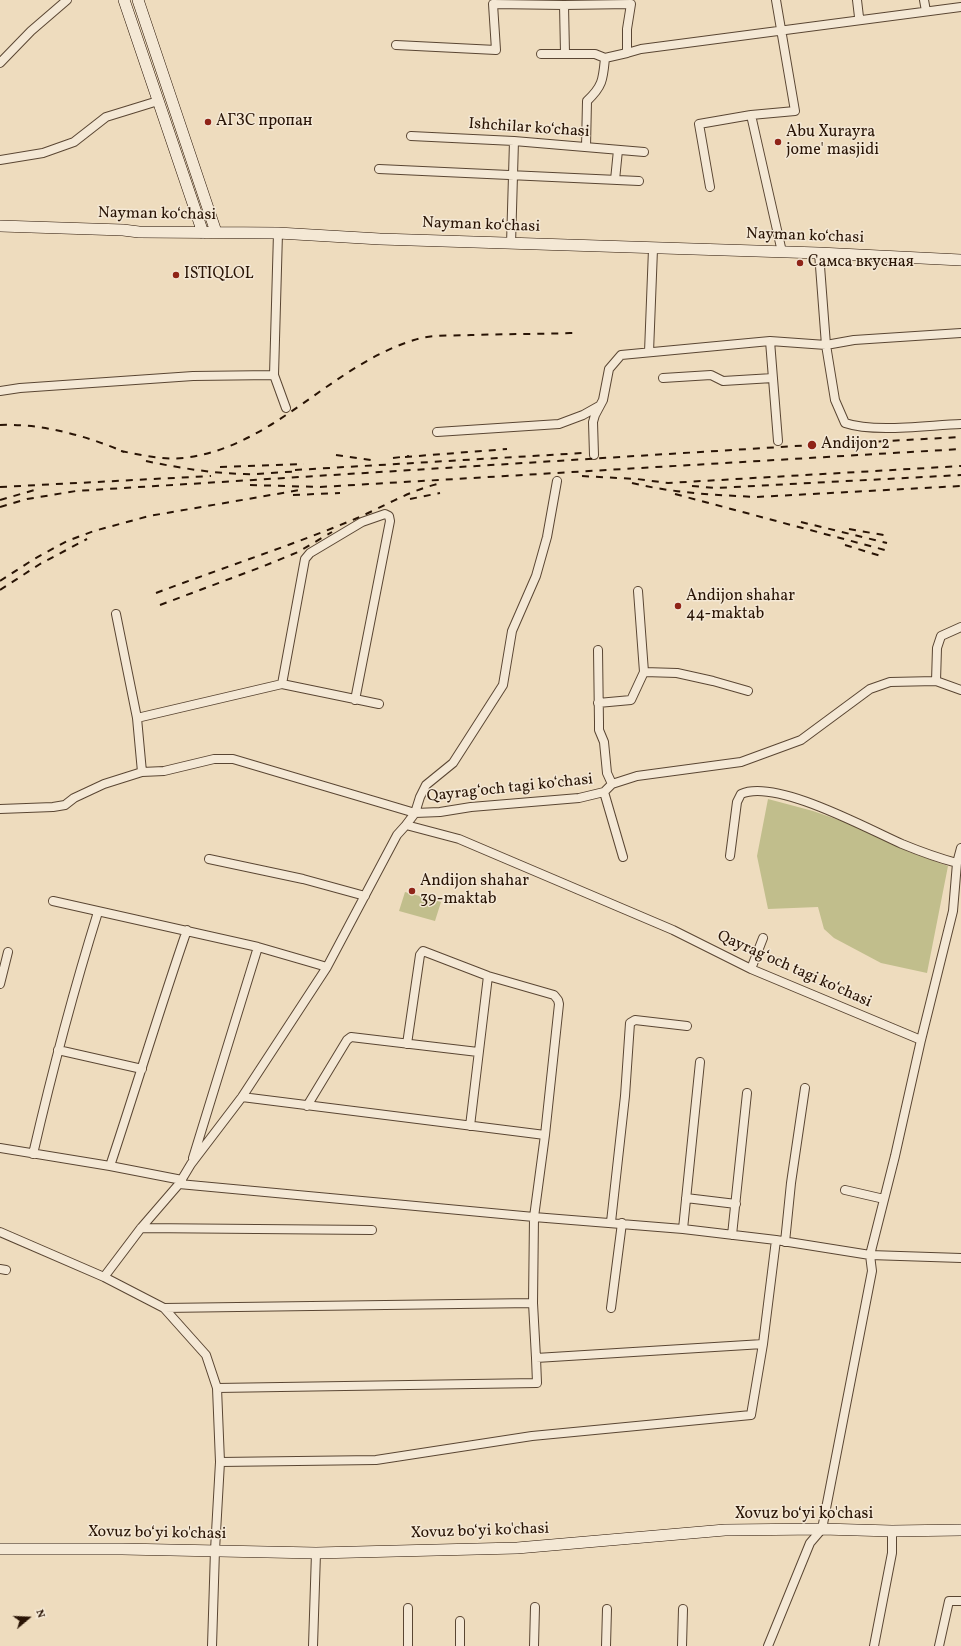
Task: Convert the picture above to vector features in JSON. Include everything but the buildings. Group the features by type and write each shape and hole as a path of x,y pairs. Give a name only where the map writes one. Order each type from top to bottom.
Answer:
{"main road":[{"path":"124,0 202,233"},
{"path":"138,0 216,232"},
{"name":"Nayman koʻchasi","path":"0,226 123,230 139,232 278,233 380,239 653,249 819,253 961,260"},
{"name":"Xovuz bo‘yi ko'chasi","path":"0,1549 215,1550 316,1553 517,1548 725,1530 822,1528 892,1531 961,1530"}],"street":[{"path":"0,63 31,31 67,0"},
{"path":"710,187 699,124 751,115 795,111 776,0"},
{"path":"857,0 859,17"},
{"path":"924,0 926,11"},
{"path":"396,45 496,50 493,2 564,5 631,4 627,29 627,53"},
{"path":"564,5 565,53"},
{"path":"541,54 595,54 605,58 641,48 961,7"},
{"path":"586,147 586,101 594,94 603,79 605,58"},
{"path":"0,160 43,153 74,142 106,117 158,101"},
{"path":"751,115 782,252"},
{"name":"Ishchilar koʻchasi","path":"411,136 514,141 644,152"},
{"path":"511,244 514,141"},
{"path":"615,180 618,150"},
{"path":"379,169 639,181"},
{"path":"278,233 274,375 286,408"},
{"path":"649,352 653,249"},
{"path":"819,253 826,345 835,400 845,423 854,426 879,428 961,424"},
{"path":"594,455 593,422 603,400 609,369 621,355 770,341 826,345 854,340 961,333"},
{"path":"770,341 778,441"},
{"path":"0,391 20,388 193,376 274,375"},
{"path":"663,378 711,376 723,381 774,378"},
{"path":"437,432 559,424 583,415 599,406"},
{"path":"104,1278 141,1228 180,1182 191,1164 242,1097 326,967 397,835 414,813 426,785 453,763 503,685 512,632 536,576 547,537 557,481"},
{"path":"282,684 305,559 310,553 362,522 385,514 389,516 390,520 355,700"},
{"path":"598,703 631,700 644,672 638,591"},
{"path":"116,614 137,718 142,772"},
{"path":"936,681 937,648 941,636 961,627"},
{"path":"598,650 599,730 604,742 607,773 612,784"},
{"path":"644,672 677,673 713,680 748,691"},
{"name":"Qayragʻoch tagi koʻchasi","path":"0,808 53,807 65,805 74,798 104,784 142,772 164,770 214,759 233,759 414,813 440,812 471,807 563,800 604,792 612,784 637,776 741,762 800,740 870,689 890,682 936,681 961,690"},
{"path":"137,718 282,684 378,704"},
{"path":"730,856 737,802 741,794 753,790 793,796 858,823 902,844 956,863"},
{"path":"604,792 623,857"},
{"name":"Qayragʻoch tagi koʻchasi","path":"406,825 459,838 673,930 751,969 921,1040"},
{"path":"768,1646 810,1543 822,1528 872,1271 870,1255 896,1156 921,1040 953,911 956,863 961,848"},
{"path":"209,858 303,879 365,896"},
{"path":"53,901 258,947 326,967"},
{"path":"33,1154 77,979 98,912"},
{"path":"110,1166 142,1069 162,1001 187,930"},
{"path":"751,969 763,938"},
{"path":"191,1164 258,947"},
{"path":"217,1388 537,1383 532,1303 534,1217 545,1135 558,1000 554,995 488,976 422,951 420,955 407,1044"},
{"path":"0,984 8,952"},
{"path":"470,1126 488,976"},
{"path":"611,1222 625,1096 630,1023 635,1020 687,1026"},
{"path":"308,1106 347,1040 351,1037 478,1052"},
{"path":"58,1050 142,1069"},
{"path":"684,1229 700,1062"},
{"path":"784,1242 805,1088"},
{"path":"732,1235 746,1093"},
{"path":"242,1097 545,1135"},
{"path":"0,1148 110,1166 180,1182 534,1217 684,1229 776,1240 870,1255 961,1258"},
{"path":"845,1190 884,1199"},
{"path":"686,1198 736,1204"},
{"path":"611,1308 622,1223"},
{"path":"141,1228 372,1230"},
{"path":"0,1232 104,1278 164,1308 206,1356 217,1388 220,1462 212,1646"},
{"path":"220,1462 376,1460 532,1436 751,1415 776,1240"},
{"path":"164,1308 532,1303"},
{"path":"536,1358 762,1344"},
{"path":"874,1646 892,1553 892,1531"},
{"path":"313,1646 316,1553"},
{"path":"939,1646 949,1601 961,1601"},
{"path":"534,1607 534,1646"},
{"path":"408,1608 408,1646"},
{"path":"606,1646 607,1609"},
{"path":"682,1646 683,1609"},
{"path":"460,1621 460,1646"}],"shaded area":[{"path":"768,799 813,811 856,826 909,852 948,866 927,973 881,963 834,938 824,929 818,907 768,909 757,856"},
{"path":"405,892 441,902 435,921 399,911"}],"railway":[{"path":"121,451 152,457 168,458 184,458 216,451 246,439 274,423 355,368 384,352 421,338 442,336 574,333"},
{"path":"0,425 47,428 79,436 124,452"},
{"path":"0,507 27,499 76,491 961,437"},
{"path":"405,457 507,449"},
{"path":"250,485 320,487 961,449"},
{"path":"295,470 583,453"},
{"path":"336,455 371,460"},
{"path":"393,458 409,456"},
{"path":"146,461 219,473 251,474 299,472"},
{"path":"220,467 304,464"},
{"path":"582,476 637,479 668,483 961,466"},
{"path":"692,486 716,488 961,475"},
{"path":"0,487 211,476"},
{"path":"156,593 306,538 355,519 420,489 442,483"},
{"path":"632,483 678,491 757,497 961,486"},
{"path":"0,500 38,489"},
{"path":"0,581 34,559 67,541 94,531 149,516 300,490"},
{"path":"293,495 340,493"},
{"path":"410,499 440,493"},
{"path":"675,494 885,550"},
{"path":"801,522 887,543"},
{"path":"849,529 889,536"},
{"path":"160,605 298,552 332,532"},
{"path":"0,590 40,564 87,539"},
{"path":"845,545 884,557"}],"place":[{"name":"АГЗС пропан","path":"208,122"},
{"name":"Abu Xurayra jome' masjidi","path":"778,142"},
{"name":"Самса вкусная","path":"800,263"},
{"name":"ISTIQLOL","path":"176,275"},
{"name":"Andijon 2","path":"812,445"},
{"name":"Andijon shahar 44-maktab","path":"678,606"},
{"name":"Andijon shahar 39-maktab","path":"412,891"}]}
